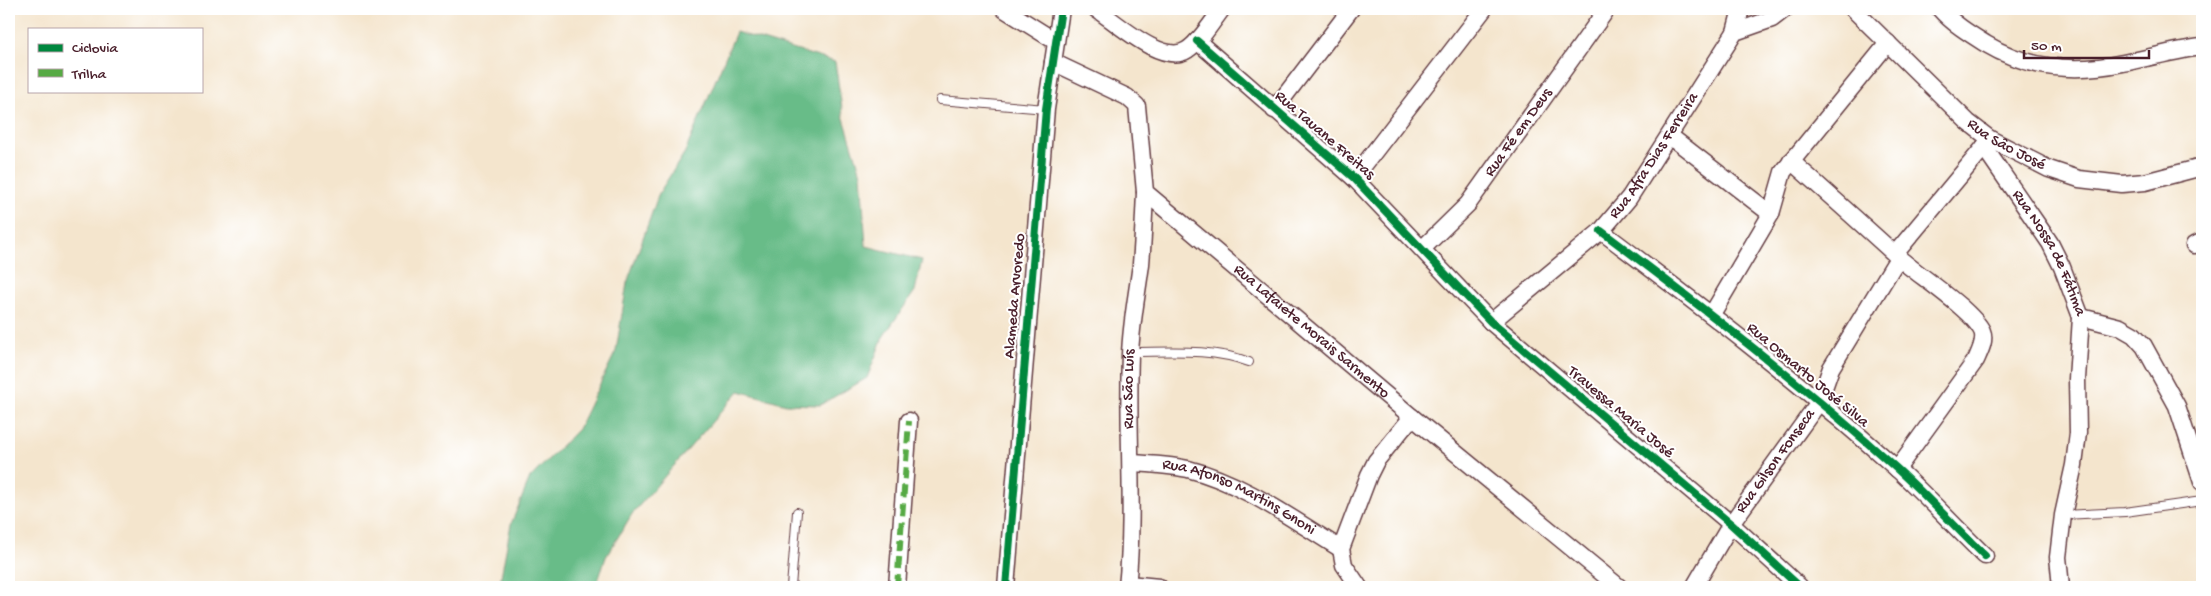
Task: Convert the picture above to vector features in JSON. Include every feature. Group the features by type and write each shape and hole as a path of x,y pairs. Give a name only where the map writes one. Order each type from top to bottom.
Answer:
{"street":[{"path":"1004,9 1055,41"},
{"name":"Alameda Arvoredo","path":"1006,587 1046,109 1061,9"},
{"path":"1096,9 1150,47 1172,55 1181,54 1197,41 1222,9"},
{"path":"1274,110 1351,9"},
{"path":"1354,178 1484,9"},
{"name":"Rua Fé em Deus","path":"1422,249 1468,204 1607,9"},
{"name":"Rua Afra Dias Ferreira","path":"1491,322 1601,231 1629,198 1735,32 1741,9"},
{"path":"1735,32 1772,19 1785,9"},
{"name":"Rua Sâo José","path":"1853,9 1987,143 2049,170 2098,183 2122,184 2145,182 2202,167"},
{"path":"1940,9 1971,34 1996,50 2027,62 2057,69 2090,69 2202,47"},
{"name":"Rua Tauane Freitas","path":"1197,41 1354,178 1491,322"},
{"path":"1712,314 1771,214 1778,187 1791,161 1888,43"},
{"path":"1052,62 1127,97 1136,106 1145,192"},
{"path":"1670,136 1771,214"},
{"name":"Rua Gilson Fonseca","path":"1694,587 1731,524 1819,402 1831,368 1897,256 1987,143"},
{"name":"Rua Nossa de Fátima","path":"1987,143 2050,243 2062,267 2081,317 2077,379 2078,433 2074,465 2063,514 2058,556 2062,587"},
{"path":"1791,161 1897,256 1977,323 1983,332 1984,341 1976,360 1897,469"},
{"name":"Rua São Luís","path":"1128,586 1132,510 1128,395 1131,328 1141,263 1145,192"},
{"name":"Rua Lafaiete Morais Sarmento","path":"1145,192 1412,417 1619,587"},
{"name":"Rua Osmarto José Silva","path":"1601,231 1712,314 1819,402 1897,469 1985,556"},
{"path":"2081,317 2120,327 2134,335 2144,346 2177,406 2202,482"},
{"name":"Travessa Maria José","path":"1491,322 1731,524 1800,587"},
{"path":"1359,587 1344,565 1341,549 1368,475 1376,461 1412,417"},
{"path":"897,587 909,422"},
{"name":"Rua Afonso Martins Gnoni","path":"1131,463 1173,466 1206,474 1240,488 1341,549"},
{"path":"1128,586 1159,587"}],"lane":[{"path":"940,100 1046,109"},
{"path":"1130,352 1205,352 1224,354 1249,362"},
{"path":"2063,514 2126,512 2202,501"},
{"path":"791,587 797,512"}],"green space":[{"path":"736,32 835,62 843,115 861,174 866,246 922,260 915,291 883,337 867,378 820,405 786,404 739,391 632,514 606,557 596,587 499,587 511,524 530,478 578,429 616,351 627,283 659,193 685,152"}],"marked path":[{"path":"897,587 909,421"}],"cycle path":[{"path":"1006,587 1046,109 1061,9"},
{"path":"1197,41 1354,178 1491,322 1731,524 1800,587"},
{"path":"1601,231 1714,317 1824,406 1907,479 1985,556"}]}
